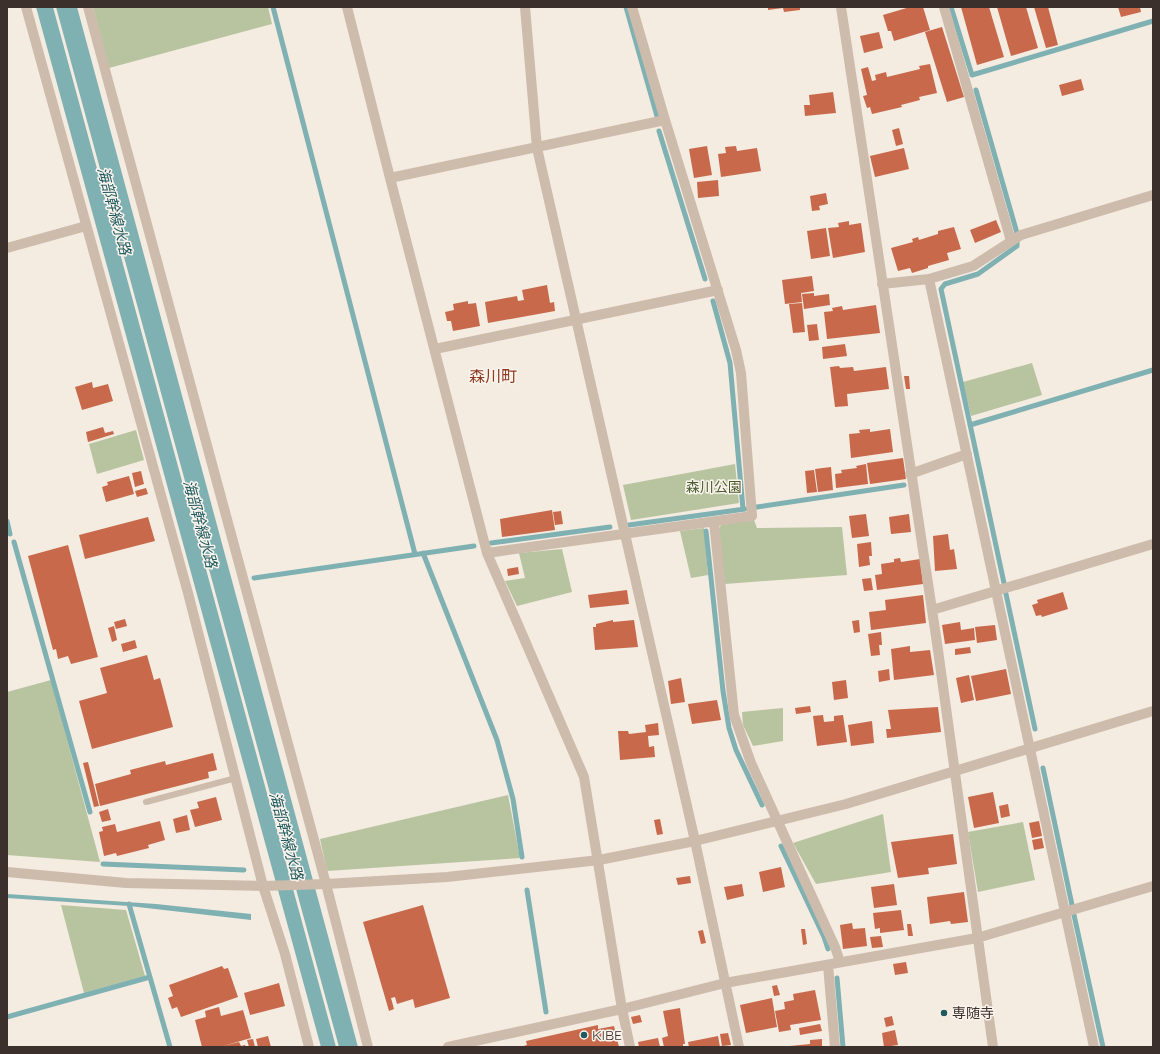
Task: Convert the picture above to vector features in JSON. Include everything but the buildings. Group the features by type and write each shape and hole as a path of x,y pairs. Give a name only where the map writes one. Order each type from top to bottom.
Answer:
{"street":[{"path":"26,7 188,594 236,778 267,885 309,1047"},
{"path":"88,7 326,884 368,1047"},
{"path":"347,7 487,553 584,777 599,860 622,1009 630,1047"},
{"path":"525,7 537,148 574,319 695,842 739,1047"},
{"path":"487,553 625,535 752,516 741,373 718,290 665,120 632,7"},
{"path":"841,7 910,474 932,610 993,1047"},
{"path":"944,7 1011,241"},
{"path":"390,178 665,120"},
{"path":"882,284 929,279 974,266 1021,235 1153,195"},
{"path":"7,248 86,226"},
{"path":"929,279 1094,1047"},
{"path":"435,349 718,290"},
{"path":"910,474 967,454"},
{"path":"714,522 734,715 751,763 835,947 840,962"},
{"path":"932,610 1153,544"},
{"path":"7,872 126,883 267,885 326,884 447,876 599,860 695,842 846,804 1153,711"},
{"path":"448,1047 622,1009 725,983 977,938 1153,886"},
{"path":"828,965 835,1047"}],"lane":[{"path":"146,802 236,778"}],"green space":[{"path":"93,7 268,7 272,24 109,68"},
{"path":"1032,363 1042,395 971,416 963,382"},
{"path":"136,430 144,460 97,474 89,444"},
{"name":"森川公園","path":"735,464 739,503 631,520 623,485"},
{"path":"754,520 757,528 842,527 847,575 725,584 719,529 721,525"},
{"path":"704,528 708,575 691,578 680,531"},
{"path":"562,549 572,592 517,606 505,581 525,578 519,553"},
{"path":"51,680 100,862 7,855 7,692"},
{"path":"783,708 783,741 753,746 743,725 742,712"},
{"path":"508,795 520,858 327,871 320,839"},
{"path":"883,814 891,872 816,884 793,843"},
{"path":"1023,822 1035,880 978,892 968,832"},
{"path":"61,905 126,910 145,976 84,993"}],"water":[{"path":"36,7 53,7 336,1047 321,1047"},
{"name":"海部幹線水路","path":"56,7 77,7 358,1047 339,1047"},
{"path":"7,894 156,904 251,914 251,920 129,906 7,898"}],"waterway":[{"path":"273,7 415,554"},
{"path":"626,7 657,116"},
{"path":"951,7 972,75 1153,21"},
{"path":"976,90 1017,233"},
{"path":"659,131 705,279"},
{"path":"1004,583 941,289 945,284 978,274 1017,246 1017,241"},
{"path":"713,301 730,363 743,509"},
{"path":"970,425 1153,370"},
{"path":"757,507 904,485"},
{"path":"629,525 745,509"},
{"path":"7,521 10,534"},
{"path":"491,543 610,527"},
{"path":"706,531 723,691 729,728 736,750 762,805"},
{"path":"14,542 90,812"},
{"path":"254,578 474,546"},
{"path":"423,553 497,740 513,799 522,857"},
{"path":"1006,594 1035,729"},
{"path":"1043,768 1072,905"},
{"path":"781,846 824,937 828,949"},
{"path":"103,864 244,870"},
{"path":"527,890 546,1012"},
{"path":"129,904 170,1047"},
{"path":"1074,915 1103,1047"},
{"path":"7,1017 150,977"},
{"path":"837,978 843,1047"}],"place":[{"name":"専随寺","path":"944,1013"},
{"name":"KIBE","path":"584,1035"}],"district":[{"name":"森川町","path":"493,376"}]}
